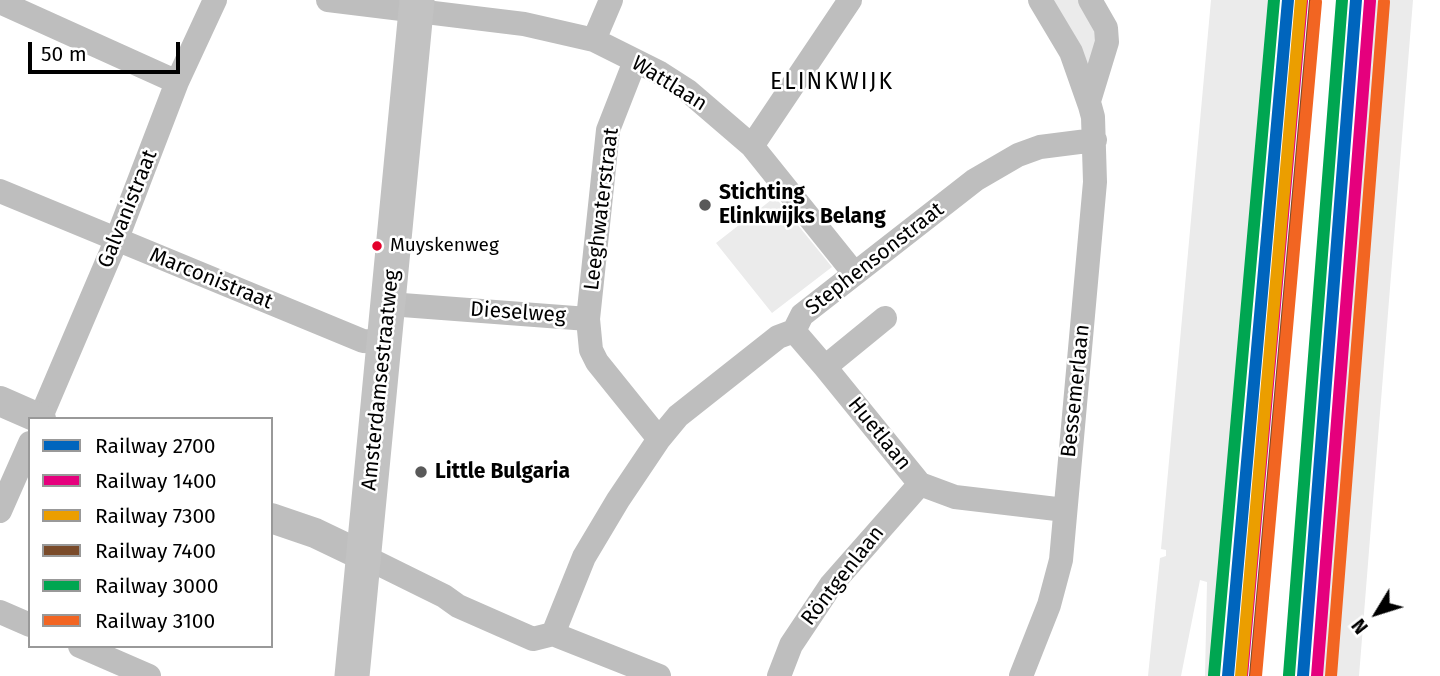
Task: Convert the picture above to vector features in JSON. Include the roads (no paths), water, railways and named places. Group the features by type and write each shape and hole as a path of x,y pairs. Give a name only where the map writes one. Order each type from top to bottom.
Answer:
{"main road":[{"name":"Amsterdamsestraatweg","path":"352,676 416,6"}],"street":[{"name":"Galvanistraat","path":"42,417 116,241 177,82 215,0"},
{"name":"Wattlaan","path":"328,0 416,6 524,24 594,40 660,73 688,91 752,146 854,274"},
{"path":"594,40 611,0"},
{"path":"752,146 850,0"},
{"name":"Bessemerlaan","path":"1021,676 1049,605 1060,560 1094,195 1095,140 1089,101 1071,52 1040,0"},
{"name":"Bessemerlaan","path":"1089,101 1107,42 1106,28 1090,0"},
{"path":"0,2 177,82"},
{"name":"Leeghwaterstraat","path":"588,319 608,130 635,61"},
{"name":"Stephensonstraat","path":"553,634 584,557 618,500 678,416 778,337 794,331 802,315 975,180 1018,155 1040,147 1095,140"},
{"name":"Marconistraat","path":"0,191 363,341 385,342"},
{"name":"Dieselweg","path":"389,304 588,319 591,350 597,362 659,439"},
{"path":"825,367 885,318"},
{"name":"Huetlaan","path":"794,331 920,484 955,497 1065,510"},
{"path":"0,401 36,417"},
{"path":"0,511 28,448"},
{"name":"Röntgenlaan","path":"779,676 791,645 831,585 920,484"},
{"path":"273,519 315,533 444,596 458,606 533,639 553,634 659,676"},
{"path":"0,612 28,624"},
{"path":"85,648 149,676"}],"rail line":[{"name":"3000","path":"1214,675 1274,0"},
{"name":"2700","path":"1228,676 1288,0"},
{"name":"7300","path":"1241,676 1301,0"},
{"name":"3000","path":"1289,675 1342,0"},
{"name":"2700","path":"1303,676 1356,0"},
{"name":"1400","path":"1242,676 1302,1"},
{"name":"7400","path":"1255,676 1315,1"},
{"name":"1400","path":"1317,676 1370,1"},
{"name":"3100","path":"1256,676 1316,2"},
{"name":"3100","path":"1331,676 1384,2"}],"place":[{"name":"Stichting Elinkwijks Belang","path":"705,205"},
{"name":"Muyskenweg","path":"377,246"},
{"name":"Little Bulgaria","path":"421,472"}],"district":[{"name":"ELINKWIJK","path":"832,83"}]}
